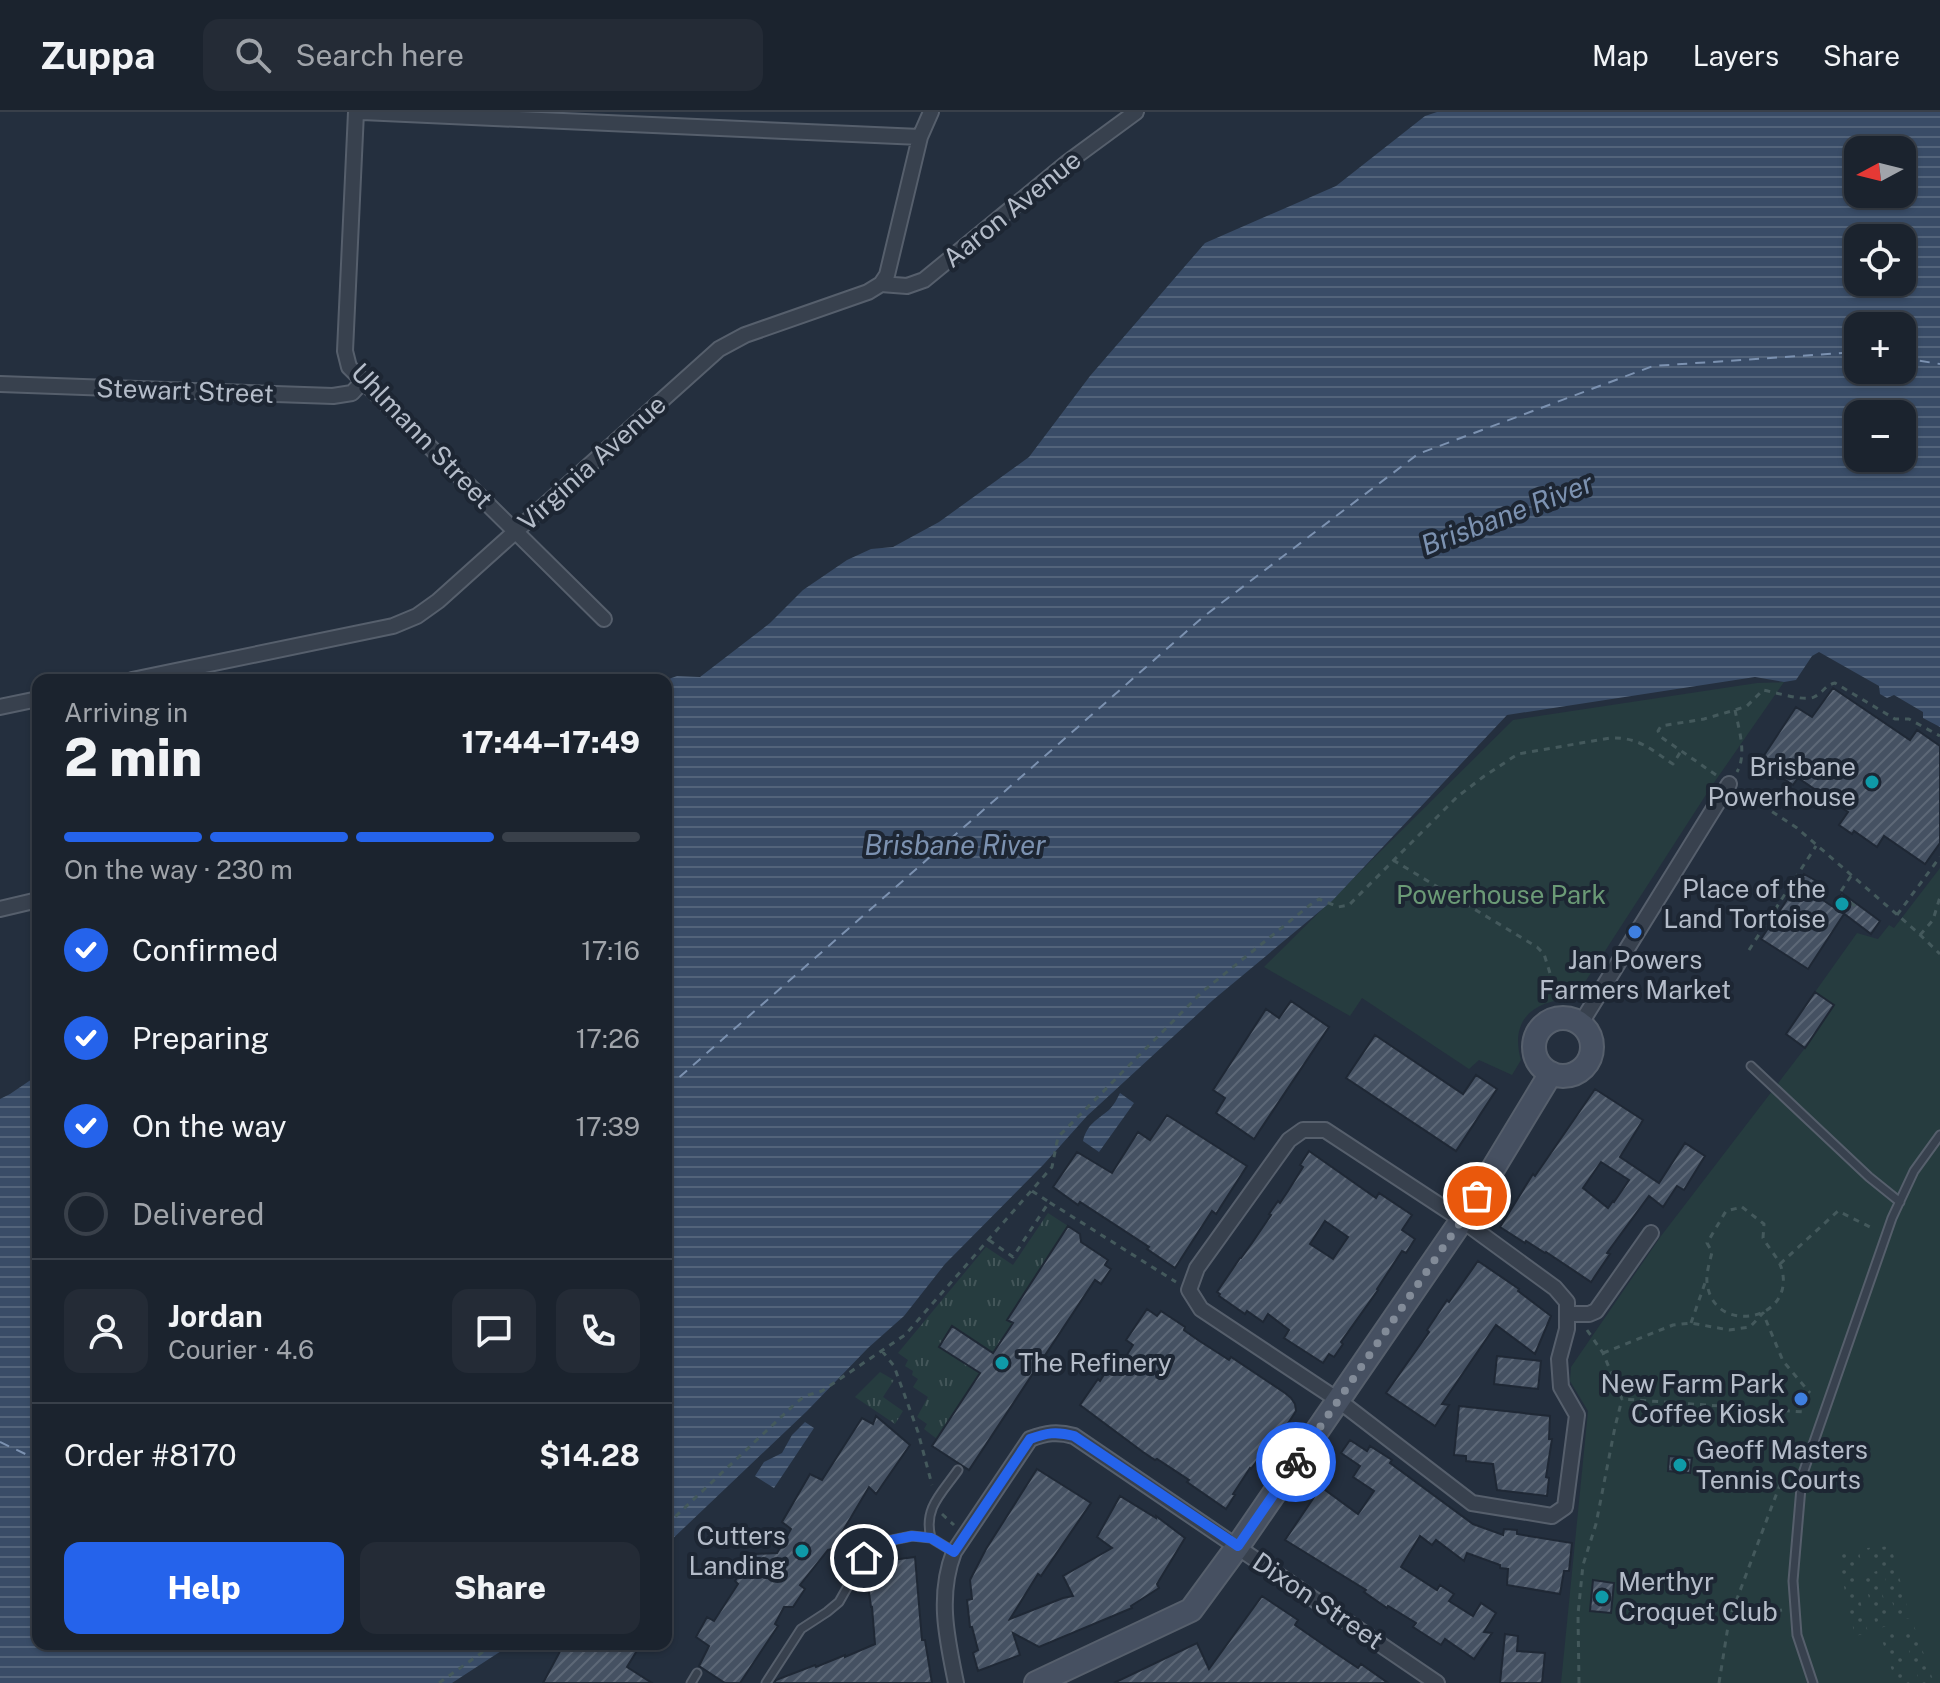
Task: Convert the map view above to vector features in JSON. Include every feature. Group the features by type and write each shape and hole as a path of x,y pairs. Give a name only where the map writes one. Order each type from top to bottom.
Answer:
{"street":[{"name":"Uhlmann Street","path":"356,112 345,351 349,367 604,619"},
{"path":"362,112 920,137"},
{"path":"881,284 887,275 920,137 931,112"},
{"name":"Aaron Avenue","path":"881,284 907,286 924,280 1068,162 1136,112"},
{"name":"Virginia Avenue","path":"161,674 393,626 417,616 438,601 719,349 745,335 868,292 881,284"},
{"name":"Stewart Street","path":"0,384 333,396 352,393 364,380"},
{"path":"0,707 32,700"},
{"path":"1581,1023 1729,784"},
{"path":"0,909 32,901"},
{"path":"1553,1019 1573,1019 1588,1031 1592,1040 1591,1058 1586,1066 1569,1076 1551,1073 1537,1059 1534,1050 1538,1031 1553,1019"},
{"path":"1036,1683 1191,1610 1462,1220 1551,1073"},
{"path":"1303,1130 1325,1130 1462,1220 1555,1288 1567,1302 1572,1314 1559,1359 1561,1387 1577,1415 1565,1507 1552,1516 1472,1503 1338,1400 1201,1309 1189,1290 1197,1268 1289,1140 1303,1130"},
{"path":"1572,1314 1596,1311 1651,1233"},
{"name":"Dixon Street","path":"954,1552 1030,1439 1059,1432 1074,1436 1437,1683"},
{"path":"954,1552 948,1569 944,1611 956,1683"}],"lane":[{"path":"1751,1066 1869,1177 1900,1202"},
{"path":"1813,1683 1797,1635 1793,1581 1802,1476 1892,1218 1914,1171 1940,1135"},
{"path":"931,1538 927,1526 930,1512 958,1470"},
{"path":"766,1683 801,1629 839,1602 869,1549 878,1543 912,1536 931,1538 954,1552"},
{"path":"691,1683 697,1673"}],"path":[{"path":"1940,736 1909,719 1895,719 1835,683 1807,699 1763,690 1747,706 1704,719 1661,726 1658,731 1661,737 1681,751 1797,828 1940,954"},
{"path":"1729,784 1740,767 1742,751 1735,710"},
{"path":"672,1519 796,1403 805,1396 822,1391 905,1335 1052,1167 1058,1137 1202,992 1310,905 1319,899 1338,907 1349,905 1457,797 1518,754 1610,738 1634,739 1673,764 1681,751"},
{"path":"1749,950 1816,846"},
{"path":"1897,915 1940,857"},
{"path":"1393,860 1537,947 1544,954 1559,1002"},
{"path":"1851,876 1839,894 1855,906"},
{"path":"1920,935 1933,920 1940,897"},
{"path":"1032,1191 1189,1290"},
{"path":"988,1240 1013,1257 1049,1202"},
{"path":"1603,1353 1673,1325 1691,1323 1729,1330 1750,1327 1773,1305 1784,1281 1780,1264 1763,1238 1764,1224 1742,1207 1726,1211 1707,1243 1712,1252 1691,1323"},
{"path":"1780,1264 1838,1211 1870,1227"},
{"path":"1706,1279 1715,1303 1725,1312 1737,1317 1763,1313"},
{"path":"1763,1313 1783,1361 1810,1393"},
{"path":"1572,1314 1603,1353 1622,1399 1596,1524 1583,1565 1578,1614 1579,1683"},
{"path":"882,1351 894,1366 911,1413 938,1510 967,1534"},
{"path":"1622,1399 1804,1412"},
{"path":"1719,1683 1729,1620 1784,1474"},
{"path":"1729,1620 1782,1610"},
{"path":"439,1683 486,1650"}],"green space":[{"name":"Powerhouse Park","path":"1784,682 1711,787 1574,999 1548,1003 1528,1014 1519,1033 1521,1060 1512,1075 1479,1060 1469,1069 1362,998 1350,1016 1264,967 1513,720 1757,683"},
{"path":"1940,868 1940,1683 1561,1683 1588,1411 1570,1381 1571,1367 1661,1236 1834,1006 1815,992 1857,933 1878,939 1889,925 1894,928"},
{"path":"1048,1213 1068,1226 1046,1259 1049,1265 1044,1262 1007,1319 1013,1323 993,1353 952,1327 939,1346 980,1373 937,1439 924,1429 927,1424 917,1417 928,1397 913,1387 918,1379 905,1366 908,1360 898,1353 986,1247 1013,1265"},
{"path":"880,1372 894,1380 883,1397 903,1411 895,1424 855,1397"},
{"path":"1891,1546 1910,1618 1898,1621 1880,1561 1871,1562 1867,1548"},
{"path":"1859,1549 1861,1564 1852,1567 1868,1633 1855,1636 1837,1555"},
{"path":"1877,1571 1890,1625 1877,1629 1863,1575"},
{"path":"1914,1626 1934,1683 1920,1683 1902,1630"},
{"path":"1893,1633 1910,1683 1896,1683 1881,1637"}],"water":[{"name":"Brisbane River","path":"1437,112 1940,112 1940,727 1923,718 1923,712 1894,695 1887,698 1880,694 1879,686 1819,652 1812,656 1796,680 1784,682 1755,677 1507,715 1332,901 1213,1000 1087,1116 945,1264 904,1316 672,1539 672,678 700,677 770,623 803,590 847,560 871,549 893,547 939,522 1029,457 1090,376 1205,243 1336,186 1425,116"},
{"path":"32,1079 32,1650 503,1650 452,1683 0,1683 0,1099"},
{"path":"1120,1093 1134,1103 1099,1152 1083,1141 1085,1135 1093,1123 1111,1108"},
{"path":"805,1422 814,1428 774,1488 755,1476 764,1462 782,1453 792,1435"}],"building":[{"name":"Brisbane Powerhouse","path":"1833,688 1910,740 1917,730 1940,746 1940,843 1925,864 1884,836 1877,847 1854,831 1852,834 1839,825 1848,812 1798,778 1793,785 1759,763 1796,707 1812,717"},
{"path":"1804,874 1818,882 1812,893 1844,914 1808,969 1761,939"},
{"path":"1842,893 1880,921 1871,934 1834,906"},
{"path":"1815,992 1834,1005 1805,1048 1786,1034"},
{"path":"1291,1001 1329,1027 1254,1139 1216,1113 1225,1098 1213,1090 1266,1009 1279,1018"},
{"path":"1375,1035 1463,1094 1476,1075 1497,1089 1456,1151 1346,1078"},
{"path":"1595,1089 1643,1120 1620,1157 1659,1183 1685,1143 1705,1156 1684,1190 1677,1186 1663,1207 1649,1196 1607,1253 1610,1254 1591,1282 1500,1227 1533,1174 1535,1176","holes":["1601,1162 1629,1180 1608,1208 1583,1188"]},
{"path":"1167,1115 1247,1166 1216,1214 1212,1211 1175,1268 1147,1249 1149,1247 1053,1187 1077,1152 1112,1173 1138,1132 1150,1140"},
{"path":"1309,1151 1376,1198 1379,1193 1412,1215 1402,1230 1415,1239 1406,1253 1402,1251 1334,1357 1329,1354 1323,1363 1284,1338 1289,1330 1268,1314 1263,1322 1247,1311 1245,1314 1217,1292 1278,1201 1280,1203 1288,1191 1303,1167 1300,1165","holes":["1325,1221 1348,1237 1333,1259 1310,1244"]},
{"name":"The Refinery","path":"1068,1226 1080,1234 1081,1242 1108,1260 1105,1265 1111,1269 1101,1284 1095,1280 969,1470 932,1446 980,1373 939,1347 952,1326 993,1353 1013,1323 1007,1320"},
{"path":"1478,1261 1551,1316 1535,1354 1496,1325 1442,1404 1449,1405 1435,1426 1386,1393 1429,1332 1427,1330 1447,1300 1449,1302"},
{"path":"1147,1309 1157,1316 1161,1311 1198,1340 1229,1360 1231,1357 1285,1393 1295,1404 1296,1411 1267,1456 1263,1453 1250,1468 1226,1509 1080,1405 1098,1379 1100,1381 1107,1370 1113,1374 1125,1358 1133,1345 1126,1340"},
{"path":"1497,1356 1541,1361 1538,1389 1494,1384"},
{"path":"1459,1406 1550,1416 1549,1439 1552,1439 1546,1477 1549,1478 1547,1496 1497,1490 1493,1464 1466,1461 1466,1456 1454,1455"},
{"name":"Cutters Landing","path":"876,1416 910,1445 876,1494 869,1487 841,1539 800,1585 805,1589 793,1607 784,1607 775,1624 778,1626 740,1683 725,1683 699,1666 709,1646 696,1637 707,1617 714,1621 738,1584 735,1581 755,1554 777,1553 791,1529 782,1522 810,1474 822,1480 862,1418 873,1424"},
{"path":"1350,1440 1367,1451 1370,1446 1392,1460 1390,1463 1473,1524 1503,1535 1504,1529 1517,1530 1517,1534 1572,1543 1569,1571 1564,1571 1560,1594 1507,1585 1508,1569 1467,1553 1464,1561 1436,1540 1432,1545 1420,1536 1401,1567 1437,1590 1440,1585 1454,1594 1449,1601 1473,1616 1481,1603 1496,1613 1484,1632 1492,1633 1474,1659 1445,1639 1441,1645 1413,1627 1416,1623 1387,1608 1364,1592 1366,1590 1285,1540 1321,1487 1358,1514 1374,1491 1353,1477 1360,1466 1341,1453"},
{"name":"Geoff Masters Tennis Courts","path":"1669,1456 1692,1458 1690,1473 1668,1471"},
{"path":"1037,1469 1091,1503 1041,1576 1038,1574 1010,1619 1073,1596 1063,1576 1112,1548 1097,1537 1120,1496 1156,1516 1185,1538 1157,1584 1159,1588 1132,1608 1039,1647 1013,1633 1020,1655 978,1671 973,1653 978,1650 970,1627 967,1600 972,1599 970,1580"},
{"path":"915,1557 922,1640 925,1640 932,1683 774,1683 875,1644 868,1585 875,1584 873,1570 885,1569 884,1561"},
{"name":"Merthyr Croquet Club","path":"1593,1580 1614,1583 1611,1613 1590,1611"},
{"path":"1262,1596 1298,1620 1295,1625 1334,1652 1358,1668 1361,1664 1388,1683 1114,1683 1197,1643 1209,1669"},
{"path":"1505,1634 1518,1636 1517,1651 1545,1653 1542,1683 1500,1683"},
{"path":"561,1650 637,1650 627,1667 652,1683 543,1683"}],"ferry route":[{"path":"672,1084 1203,617 1418,454 1653,366 1844,353"},
{"path":"1916,360 1940,364"},
{"path":"0,1442 32,1457"}],"way so far":[{"path":"1296,1462 1477,1196"}],"place":[{"name":"Brisbane Powerhouse","path":"1872,782"},
{"name":"Place of the Land Tortoise","path":"1842,904"},
{"name":"Jan Powers Farmers Market","path":"1635,932"},
{"name":"The Refinery","path":"1002,1363"},
{"name":"New Farm Park Coffee Kiosk","path":"1801,1399"},
{"name":"Geoff Masters Tennis Courts","path":"1680,1465"},
{"name":"Cutters Landing","path":"802,1551"},
{"name":"Merthyr Croquet Club","path":"1602,1597"}],"route":[{"path":"864,1558 869,1549 878,1543 912,1536 931,1538 954,1552 1030,1439 1045,1433 1059,1432 1074,1436 1238,1546 1296,1462"}]}
